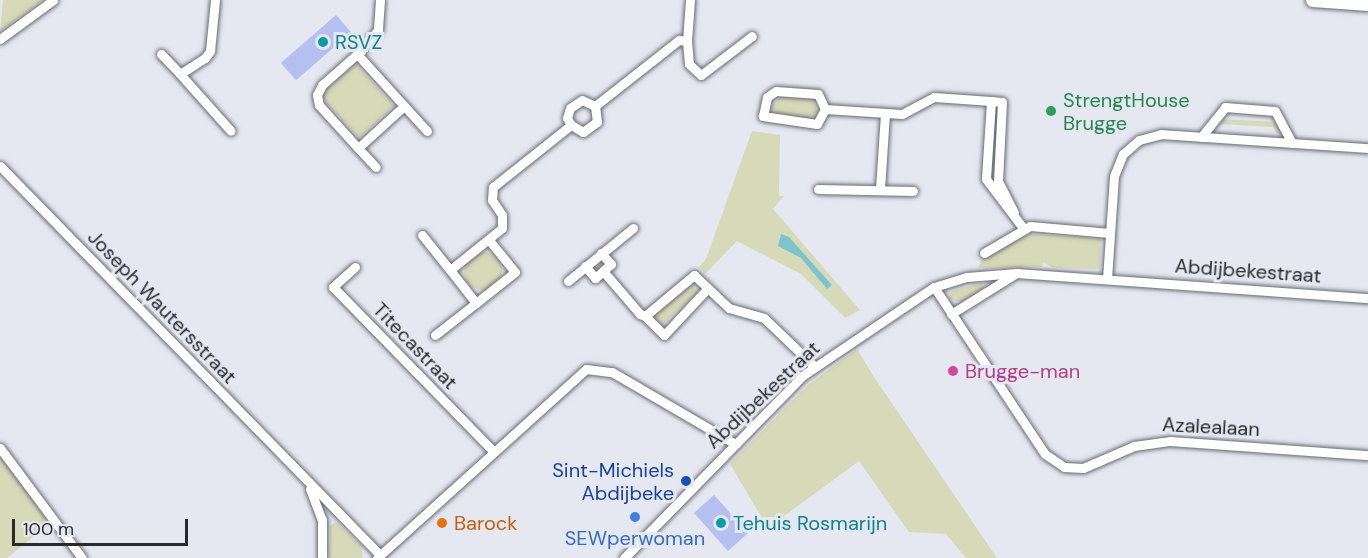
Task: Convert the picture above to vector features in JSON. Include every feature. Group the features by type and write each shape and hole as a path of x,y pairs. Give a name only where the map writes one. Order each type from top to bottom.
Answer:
{"main road":[{"path":"1313,0 1368,4"}],"street":[{"path":"0,39 53,0"},
{"path":"180,74 189,72 210,51 215,0"},
{"path":"376,167 319,105 317,95 378,30 380,0"},
{"path":"690,0 687,41 689,64 701,75 752,36"},
{"path":"595,106 679,40 687,41"},
{"path":"161,54 231,131"},
{"path":"357,54 427,131"},
{"path":"776,91 818,94 825,109 817,124 763,116 767,97 776,91"},
{"path":"825,109 902,114 933,97 991,101 986,179 1001,205 1014,212 1024,229"},
{"path":"582,100 595,106 600,117 590,128 581,132 571,125 567,118 570,108 582,100"},
{"path":"358,148 404,106"},
{"path":"1201,137 1225,107 1275,111 1292,143"},
{"path":"880,189 885,113"},
{"path":"450,270 489,240 504,221 492,200 494,187 571,125"},
{"path":"1107,279 1114,176 1130,146 1149,136 1201,137 1368,148"},
{"name":"Joseph Wautersstraat","path":"0,166 378,557"},
{"path":"818,189 913,191"},
{"path":"568,281 633,228"},
{"path":"984,253 1024,229 1048,228 1110,233"},
{"path":"422,235 476,303"},
{"path":"435,335 515,272 489,240"},
{"path":"585,266 595,278 610,264 601,253"},
{"name":"Titecastraat","path":"355,267 333,287 493,451"},
{"path":"603,271 663,334 708,288"},
{"path":"951,314 1017,273"},
{"name":"Abdijbekestraat","path":"624,558 814,366 934,288 967,278 1017,273 1368,298"},
{"path":"645,316 694,275 729,308 764,318 814,366"},
{"name":"Azalealaan","path":"934,288 1045,454 1064,467 1083,468 1134,446 1171,441 1368,455"},
{"path":"378,557 571,378 591,367 612,372 735,444"},
{"path":"0,448 82,558"},
{"name":"Joseph Wautersstraat","path":"299,473 319,509 322,558"}],"green space":[{"path":"3,0 42,0 0,32"},
{"path":"356,64 394,106 359,138 321,97 322,91"},
{"path":"780,97 813,99 818,113 810,119 775,114 771,107"},
{"path":"1218,119 1275,122 1282,133 1278,134 1273,127 1219,124 1212,131"},
{"path":"752,131 780,135 779,196 784,196 773,209 860,310 845,318 801,274 737,241 705,274 699,267 706,259"},
{"path":"1030,234 1101,238 1100,269 1053,268 1043,262 1042,267 978,268 984,255"},
{"path":"483,252 497,257 502,271 497,285 483,290 469,285 464,271 469,257"},
{"path":"981,283 984,288 961,302 949,299 951,291"},
{"path":"690,284 698,292 662,325 654,315"},
{"path":"857,349 997,558 966,558 946,534 909,532 859,461 768,528 730,464 808,385"},
{"path":"0,452 53,521 7,558 0,558"},
{"path":"336,522 361,546 363,558 329,558 330,526"}],"water":[{"path":"781,234 789,237 832,285 827,289 801,258 778,246"}],"building":[{"name":"RSVZ","path":"336,15 351,32 296,80 281,63"},
{"name":"Tehuis Rosmarijn","path":"714,495 748,533 728,551 694,513"}],"place":[{"name":"RSVZ","path":"323,42"},
{"name":"StrengtHouse Brugge","path":"1051,111"},
{"name":"Brugge-man","path":"953,371"},
{"name":"Sint-Michiels Abdijbeke","path":"686,481"},
{"name":"SEWperwoman","path":"635,517"},
{"name":"Barock","path":"442,523"},
{"name":"Tehuis Rosmarijn","path":"721,523"}]}
